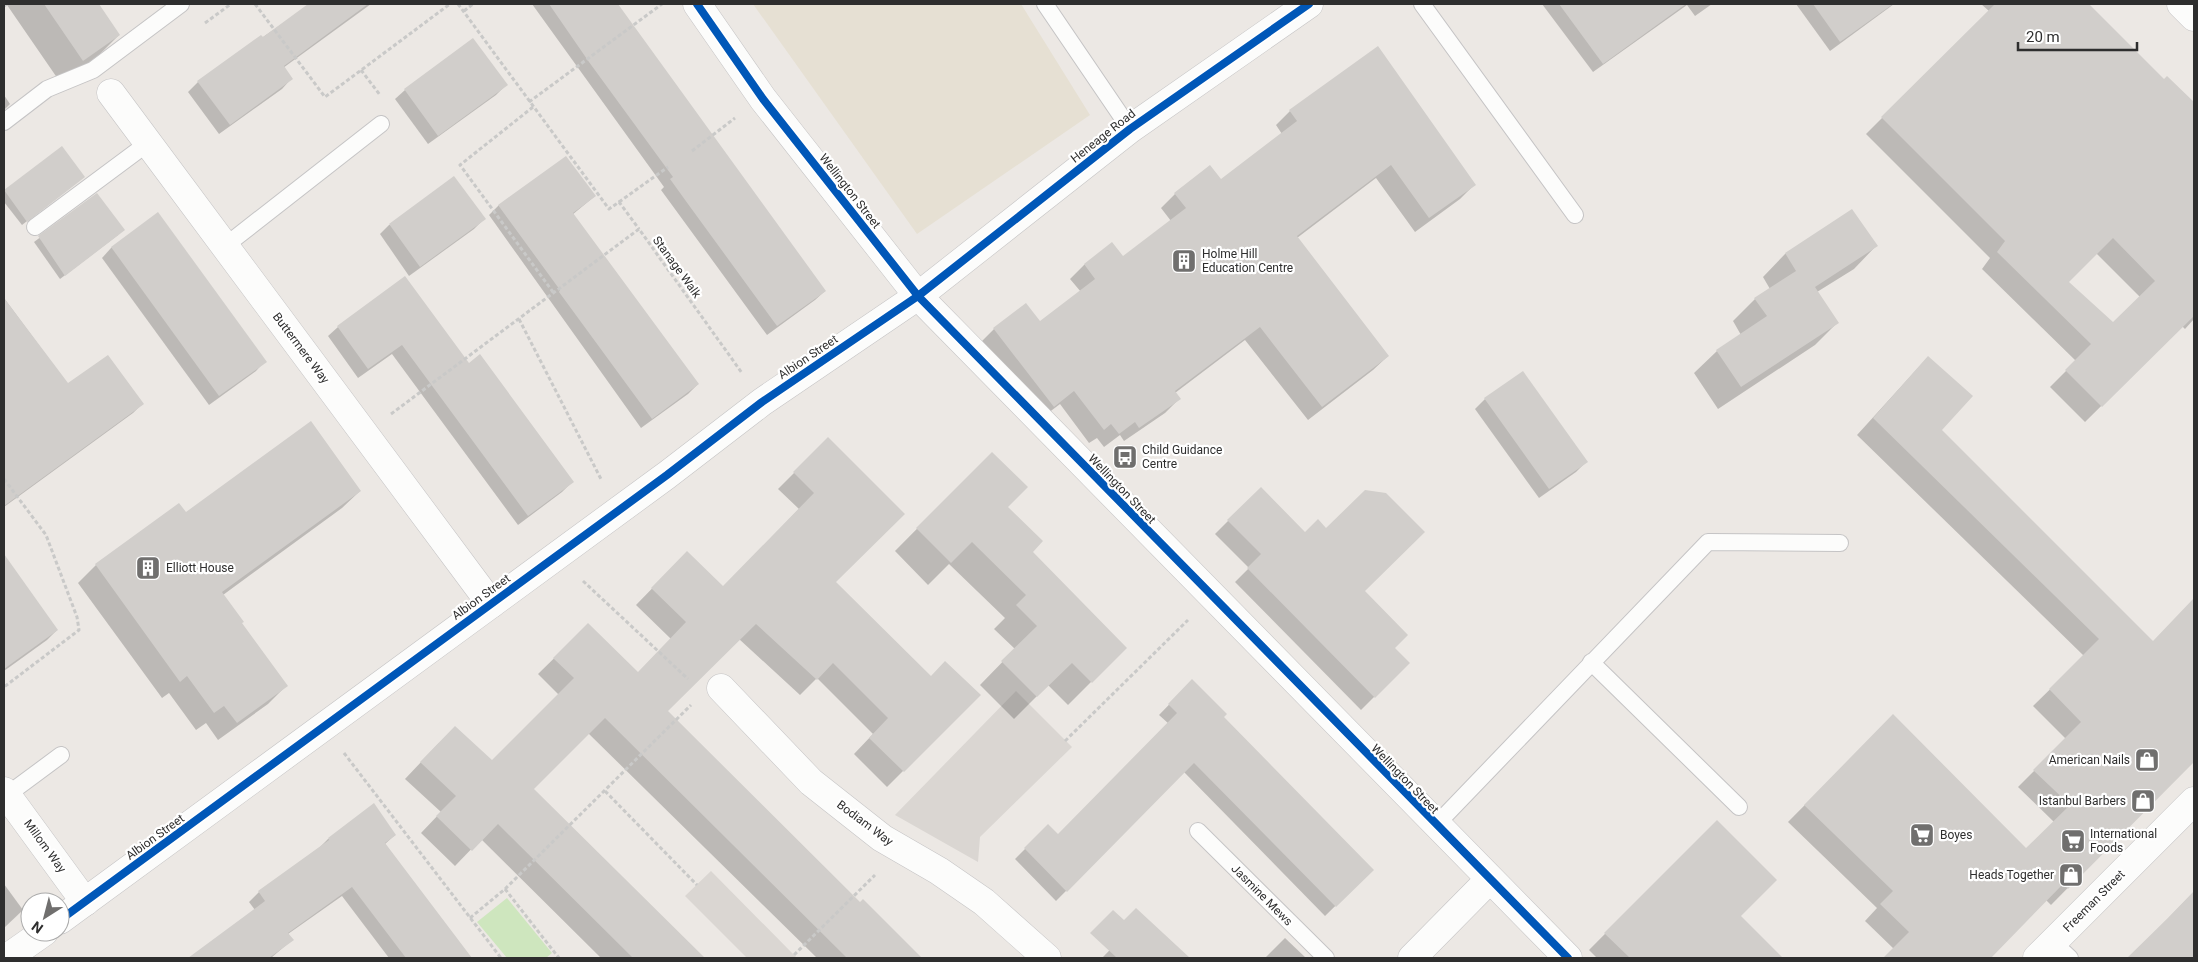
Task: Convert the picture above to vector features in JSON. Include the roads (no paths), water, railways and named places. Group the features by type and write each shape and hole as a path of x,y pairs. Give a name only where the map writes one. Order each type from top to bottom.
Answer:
{"street":[{"name":"Wellington Street","path":"697,4 763,99 918,296 1435,826 1568,958"},
{"name":"Heneage Road","path":"918,296 1130,129 1309,4"},
{"path":"2181,4 2194,17"},
{"name":"Buttermere Way","path":"111,93 491,604"},
{"name":"Albion Street","path":"70,913 614,514 762,402 918,296"},
{"name":"Bodiam Way","path":"712,691 812,782 882,838 939,871 984,902 1047,958"},
{"name":"Millom Way","path":"5,793 86,902"},
{"name":"Freeman Street","path":"2053,953 2194,801"},
{"path":"1412,958 1489,880"},
{"path":"7,958 30,942"}],"lane":[{"path":"4,122 47,89 93,70 181,4"},
{"path":"1045,4 1130,129"},
{"path":"1422,4 1575,215"},
{"path":"93,70 111,93"},
{"path":"225,246 382,124"},
{"path":"35,227 148,143"},
{"path":"1435,826 1708,542 1840,542"},
{"path":"1591,662 1738,807"},
{"path":"5,793 61,754"},
{"name":"Jasmine Mews","path":"1198,831 1326,958"}],"place":[{"name":"Holme Hill Education Centre","path":"1184,261"},
{"name":"Child Guidance Centre","path":"1125,457"},
{"name":"Elliott House","path":"148,568"},
{"name":"American Nails","path":"2147,760"},
{"name":"Istanbul Barbers","path":"2143,801"},
{"name":"Boyes","path":"1922,835"},
{"name":"International Foods","path":"2073,841"},
{"name":"Heads Together","path":"2071,875"}]}
